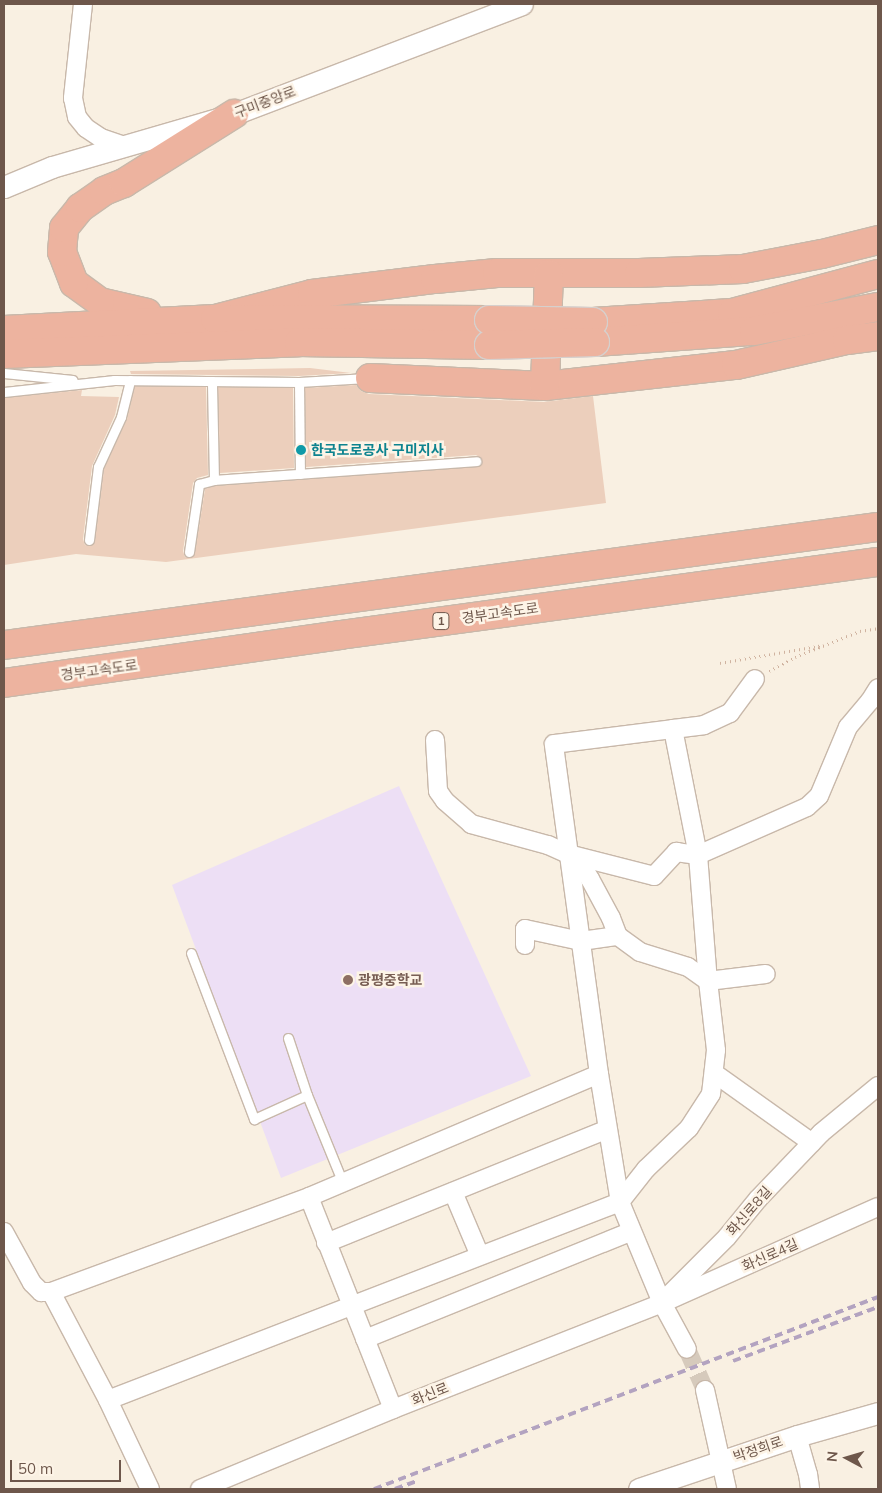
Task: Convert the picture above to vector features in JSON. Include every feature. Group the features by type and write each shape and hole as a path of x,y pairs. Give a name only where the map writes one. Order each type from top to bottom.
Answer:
{"highway":[{"path":"177,321 100,302 74,284 62,252 64,228 80,208 104,191 124,183 234,114"},
{"path":"215,319 312,294 497,273 549,274 743,269 822,254 878,240"},
{"path":"545,386 549,274"},
{"path":"594,332 732,313 878,274"},
{"path":"4,330 215,319 489,332 754,332 878,307"},
{"path":"4,354 489,332"},
{"path":"370,378 545,386 736,365 848,340 878,336"},
{"path":"4,646 878,527"},
{"name":"경부고속도로","path":"4,684 340,635 878,562"}],"street":[{"path":"83,4 73,98 77,117 86,128 101,138 124,146"},
{"name":"구미중앙로","path":"4,187 52,167 234,114 522,4"},
{"path":"687,1349 662,1303 630,1232 620,1202 606,1130 554,744 704,725 730,713 755,679"},
{"path":"435,740 438,791 445,801 471,824 548,845 568,854 654,876 676,852 698,855 807,807 819,796 848,727 870,701 878,688"},
{"path":"108,1400 620,1202 646,1169 689,1128 711,1094 714,1073 715,1030 708,981 698,855 673,729"},
{"path":"568,854 584,869 611,918 618,936 640,952 688,967 708,981 766,974"},
{"path":"525,945 525,929 581,941 618,936"},
{"path":"714,1073 812,1143"},
{"path":"4,1232 32,1283 41,1292 51,1292 309,1197 598,1074"},
{"name":"화신로8길","path":"662,1303 726,1237 812,1143 878,1086"},
{"path":"326,1243 606,1130"},
{"path":"453,1192 480,1256"},
{"path":"309,1197 393,1409"},
{"name":"화신로4길","path":"662,1303 878,1207"},
{"path":"365,1339 630,1232"},
{"path":"51,1292 108,1400 150,1489"},
{"name":"화신로","path":"200,1489 393,1409 662,1303"},
{"path":"705,1390 720,1462 728,1489"},
{"name":"박정희로","path":"639,1489 797,1436 878,1413"},
{"path":"797,1436 808,1474 810,1489"}],"lane":[{"path":"4,373 91,382"},
{"path":"4,392 114,380 299,382 370,378"},
{"path":"88,540 98,467 121,417 130,380"},
{"path":"212,381 214,480"},
{"path":"299,382 300,474"},
{"path":"189,552 199,484 214,480 476,461"},
{"path":"191,953 254,1119 307,1095"},
{"path":"288,1038 307,1095 343,1183"}],"path":[{"path":"755,679 795,657 860,631 878,628"},
{"path":"720,663 832,643"}],"shaded area":[{"name":"광평중학교","path":"399,786 531,1076 281,1178 172,885"}],"building":[{"path":"310,368 351,373 299,376 131,374 130,371"},
{"name":"한국도로공사 구미지사","path":"356,385 361,391 369,394 544,402 593,396 606,503 166,562 76,554 4,565 4,398 82,390 81,396 119,397 115,415 92,466 83,539 85,545 89,546 95,541 104,469 127,419 135,386 206,387 208,475 197,478 193,483 183,551 185,557 189,558 195,553 205,489 215,486 476,467 481,464 481,458 476,455 306,467 305,388"},
{"path":"218,387 293,388 294,468 220,473"}],"tunnel":[{"path":"687,1349 705,1390"}],"railway":[{"path":"374,1489 878,1297"},
{"path":"733,1361 878,1307"},
{"path":"395,1489 417,1481"}],"place":[{"name":"한국도로공사 구미지사","path":"301,450"},
{"name":"광평중학교","path":"348,980"}]}
